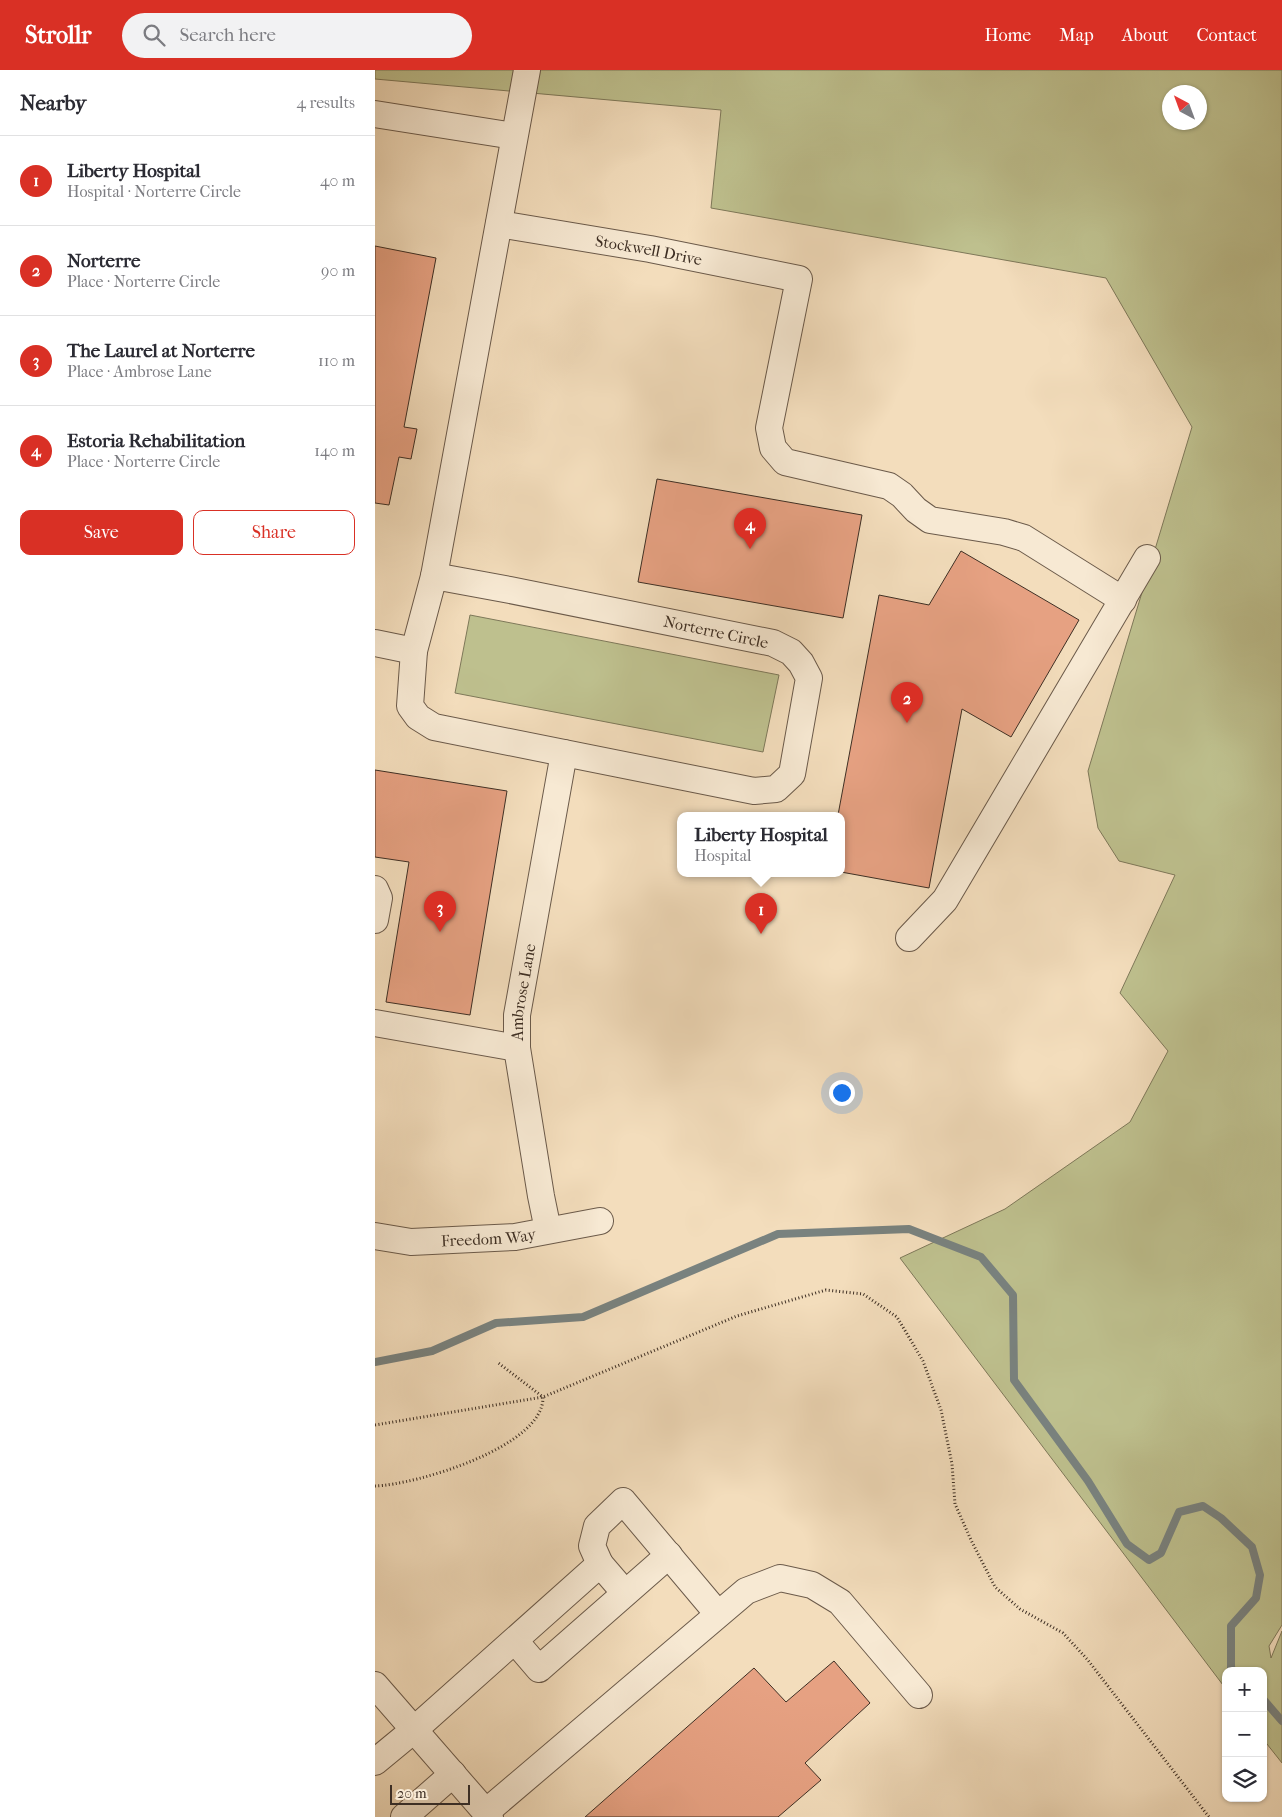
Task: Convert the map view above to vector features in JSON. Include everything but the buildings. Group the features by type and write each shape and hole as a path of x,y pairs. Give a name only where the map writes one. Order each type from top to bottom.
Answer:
{"street":[{"path":"434,576 527,70"},
{"path":"375,114 515,136"},
{"name":"Stockwell Drive","path":"499,224 650,249 799,279 769,428 773,448 785,462 889,486 930,520 996,531 1024,538 1123,600"},
{"path":"909,938 945,900 1147,558"},
{"name":"Norterre Circle","path":"434,576 773,643 791,652 801,663 809,678 792,774 776,788 753,791 434,727 418,717 410,706 414,651 434,576"},
{"path":"375,644 414,651"},
{"name":"Ambrose Lane","path":"548,1230 517,1048 517,1015 564,753"},
{"path":"375,889 379,898 375,920"},
{"path":"375,1023 517,1048"},
{"name":"Freedom Way","path":"375,1236 411,1242 515,1237 600,1221"},
{"path":"625,1593 600,1564 592,1546 597,1526 623,1501 718,1614"},
{"path":"515,1641 539,1668 669,1555"},
{"path":"375,1762 515,1641 600,1564"},
{"path":"375,1685 488,1815 746,1591 780,1578 813,1585 840,1602 919,1696"},
{"path":"404,1817 453,1774"}],"path":[{"path":"375,1425 543,1397 737,1316 827,1290 863,1294 897,1317 923,1362 941,1410 952,1464 955,1504 995,1588 1020,1609 1063,1633 1087,1659 1209,1817"},
{"path":"497,1362 543,1397"},
{"path":"375,1486 426,1477 486,1456 514,1440 535,1420 543,1407 543,1397"}],"green space":[{"path":"375,70 1282,70 1282,1625 1269,1646 1271,1658 1282,1631 1282,1763 1267,1744 1267,1667 1222,1667 1222,1684 900,1258 1005,1209 1130,1122 1168,1051 1120,993 1175,875 1119,861 1098,828 1088,771 1192,427 1106,278 711,208 721,110 375,79"},
{"path":"470,615 779,675 763,752 455,693"}],"waterway":[{"path":"375,1362 432,1351 496,1323 583,1317 778,1234 909,1229 981,1257 1013,1295 1014,1380 1088,1481 1127,1544 1149,1560 1161,1553 1179,1512 1203,1506 1221,1518 1252,1547 1260,1575 1256,1598 1231,1626 1231,1667"},
{"path":"1267,1704 1282,1721"}],"place":[{"name":"Estoria Rehabilitation","path":"750,549"},
{"name":"Norterre","path":"907,723"},
{"name":"The Laurel at Norterre","path":"440,932"},
{"name":"Liberty Hospital","path":"761,934"}]}
